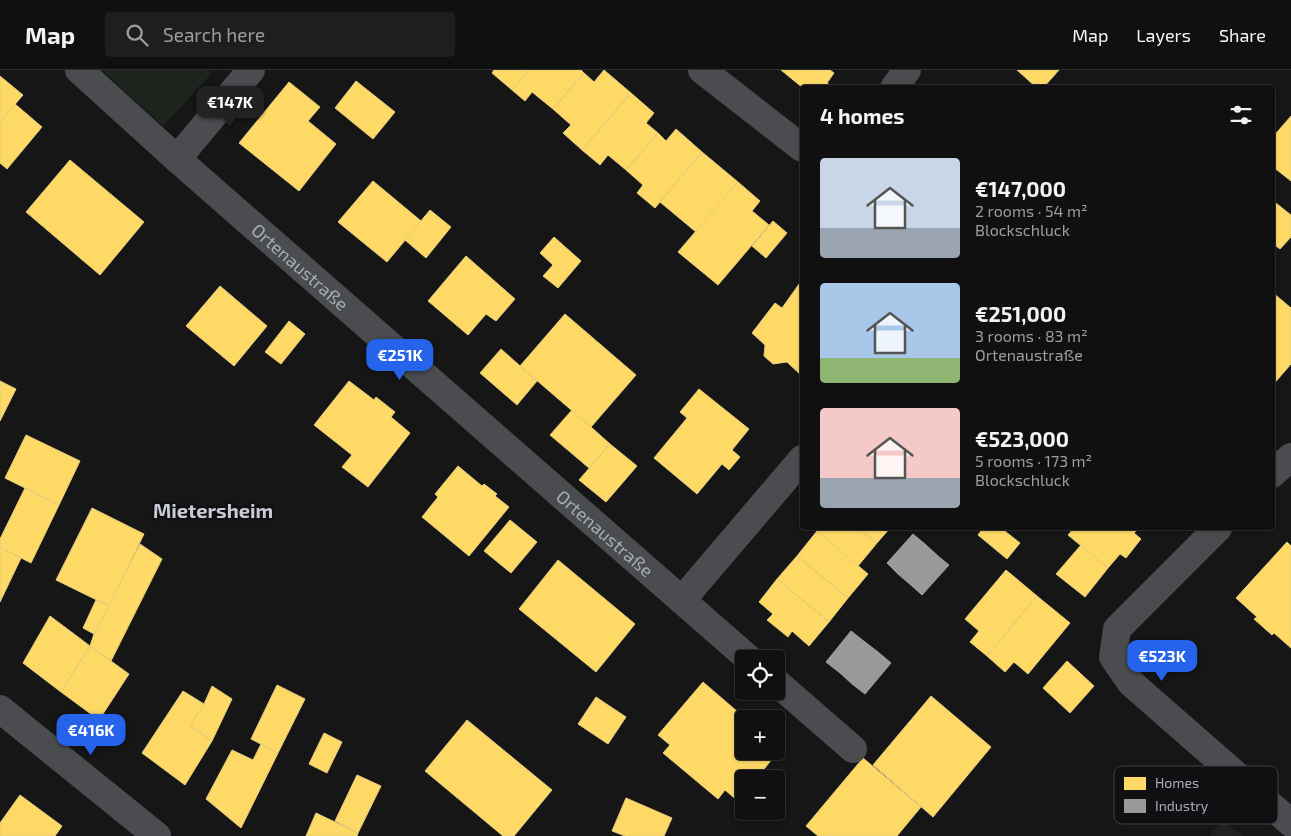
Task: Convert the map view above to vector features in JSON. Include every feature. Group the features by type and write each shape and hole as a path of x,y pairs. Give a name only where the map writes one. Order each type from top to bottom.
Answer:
{"street":[{"name":"Ortenaustraße","path":"79,70 177,159 739,650"},
{"path":"177,159 251,70"},
{"path":"702,70 800,146"},
{"path":"896,85 907,70"},
{"path":"1275,471 1291,457"},
{"path":"682,600 800,462"},
{"path":"1216,530 1117,630 1113,657 1131,684 1225,766"},
{"path":"785,690 853,749"},
{"path":"0,709 146,832"},
{"path":"1278,812 1291,823"}],"shaded area":[{"path":"102,70 208,70 212,73 163,126"},
{"path":"1220,824 1227,824 1244,836 1209,836"}],"building: Homes":[{"path":"494,70 529,70 512,90 492,73"},
{"path":"529,70 581,70 584,73 553,109 532,92 525,101 512,90"},
{"path":"604,70 631,93 582,150 563,133 571,125 553,109 584,73 594,82"},
{"path":"781,70 830,70 834,73 827,83 829,85 800,86"},
{"path":"1017,70 1059,70 1046,85 1034,85"},
{"path":"0,76 23,95 0,122"},
{"path":"356,81 395,112 373,139 335,108"},
{"path":"289,82 320,107 308,121 336,144 299,191 239,143"},
{"path":"631,93 654,113 646,123 658,133 626,170 608,155 600,165 582,150"},
{"path":"15,104 42,127 7,169 0,163 0,122"},
{"path":"1291,116 1291,181 1275,168 1275,135"},
{"path":"676,129 702,152 655,208 637,193 643,185 626,170 658,133 666,141"},
{"path":"702,152 738,182 696,232 660,202"},
{"path":"70,160 144,222 100,275 26,212"},
{"path":"373,181 421,221 387,262 338,222"},
{"path":"738,182 760,201 752,211 769,225 718,285 678,252"},
{"path":"1275,202 1291,215 1291,237 1280,249 1275,245"},
{"path":"430,210 451,227 426,258 405,240"},
{"path":"773,221 787,233 766,258 752,246"},
{"path":"554,237 581,261 558,288 543,276 553,265 540,253"},
{"path":"466,256 515,299 496,321 486,314 468,335 428,301"},
{"path":"800,283 800,374 787,362 773,364 764,356 765,345 752,333 775,303 782,308"},
{"path":"220,286 267,326 234,366 186,326"},
{"path":"1275,295 1291,308 1291,364 1275,383"},
{"path":"565,314 636,375 591,427 520,366"},
{"path":"289,321 305,334 281,364 265,352"},
{"path":"501,349 537,381 517,405 480,373"},
{"path":"0,381 16,389 0,421"},
{"path":"349,381 374,400 376,397 395,412 391,417 410,433 368,487 342,467 352,455 314,425"},
{"path":"699,389 749,429 732,450 740,457 729,470 722,464 697,494 654,458 687,418 680,412"},
{"path":"572,410 610,444 589,468 550,435"},
{"path":"26,435 80,461 59,505 5,478"},
{"path":"610,444 637,466 606,502 579,480"},
{"path":"458,466 482,486 484,484 497,494 495,496 509,507 469,556 422,517 438,497 435,494"},
{"path":"25,488 59,505 31,563 0,547 0,539"},
{"path":"92,508 144,534 109,606 56,580"},
{"path":"510,520 537,542 511,573 484,551"},
{"path":"815,530 861,530 877,543 858,566"},
{"path":"861,530 888,530 877,543"},
{"path":"982,530 1004,530 1020,543 1007,559 978,535"},
{"path":"1072,530 1137,530 1134,533 1141,539 1126,558 1120,554 1108,568 1068,535"},
{"path":"817,531 868,574 848,598 797,556"},
{"path":"1287,542 1291,546 1291,648 1254,619 1257,617 1236,598"},
{"path":"140,544 162,559 111,661 90,646 94,634"},
{"path":"1081,545 1108,568 1085,597 1056,574"},
{"path":"0,547 21,558 0,602"},
{"path":"797,556 848,598 829,622 777,579"},
{"path":"558,560 635,624 596,672 519,609"},
{"path":"1006,570 1037,596 987,656 970,642 979,631 965,619"},
{"path":"777,579 829,622 809,646 792,631 788,637 767,620 773,614 759,602"},
{"path":"1037,596 1070,623 1028,674 1014,662 1005,672 987,656"},
{"path":"96,600 109,606 94,634 83,628"},
{"path":"50,616 90,646 61,692 23,663"},
{"path":"90,646 129,674 99,720 61,692"},
{"path":"1067,661 1094,686 1070,713 1043,688"},
{"path":"703,682 736,710 735,760 771,760 763,770 735,770 735,798 725,790 718,799 663,753 670,745 658,735"},
{"path":"277,685 305,699 278,753 251,739"},
{"path":"212,686 232,699 212,741 190,726 204,704"},
{"path":"183,691 204,704 190,726 212,741 185,785 142,753"},
{"path":"931,696 991,747 933,817 873,765"},
{"path":"596,697 626,717 608,744 578,724"},
{"path":"467,720 552,790 514,836 503,836 425,771"},
{"path":"324,733 342,742 327,773 309,764"},
{"path":"261,744 278,753 241,828 206,799 232,750 253,760"},
{"path":"863,758 921,807 897,836 818,836 806,826"},
{"path":"357,775 381,786 358,833 335,821"},
{"path":"20,795 62,826 55,836 0,836 0,823"},
{"path":"626,798 672,818 664,836 625,836 612,831"},
{"path":"316,813 358,833 357,836 306,836"}],"building: Industry":[{"path":"913,534 925,544 898,574 887,563"},
{"path":"925,544 938,556 912,586 898,574"},
{"path":"938,556 949,565 922,595 912,586"},
{"path":"851,631 865,642 840,673 826,662"},
{"path":"865,642 878,652 852,684 840,673"},
{"path":"878,652 891,663 865,694 852,684"}],"district":[{"name":"Mietersheim","path":"213,510"}]}
